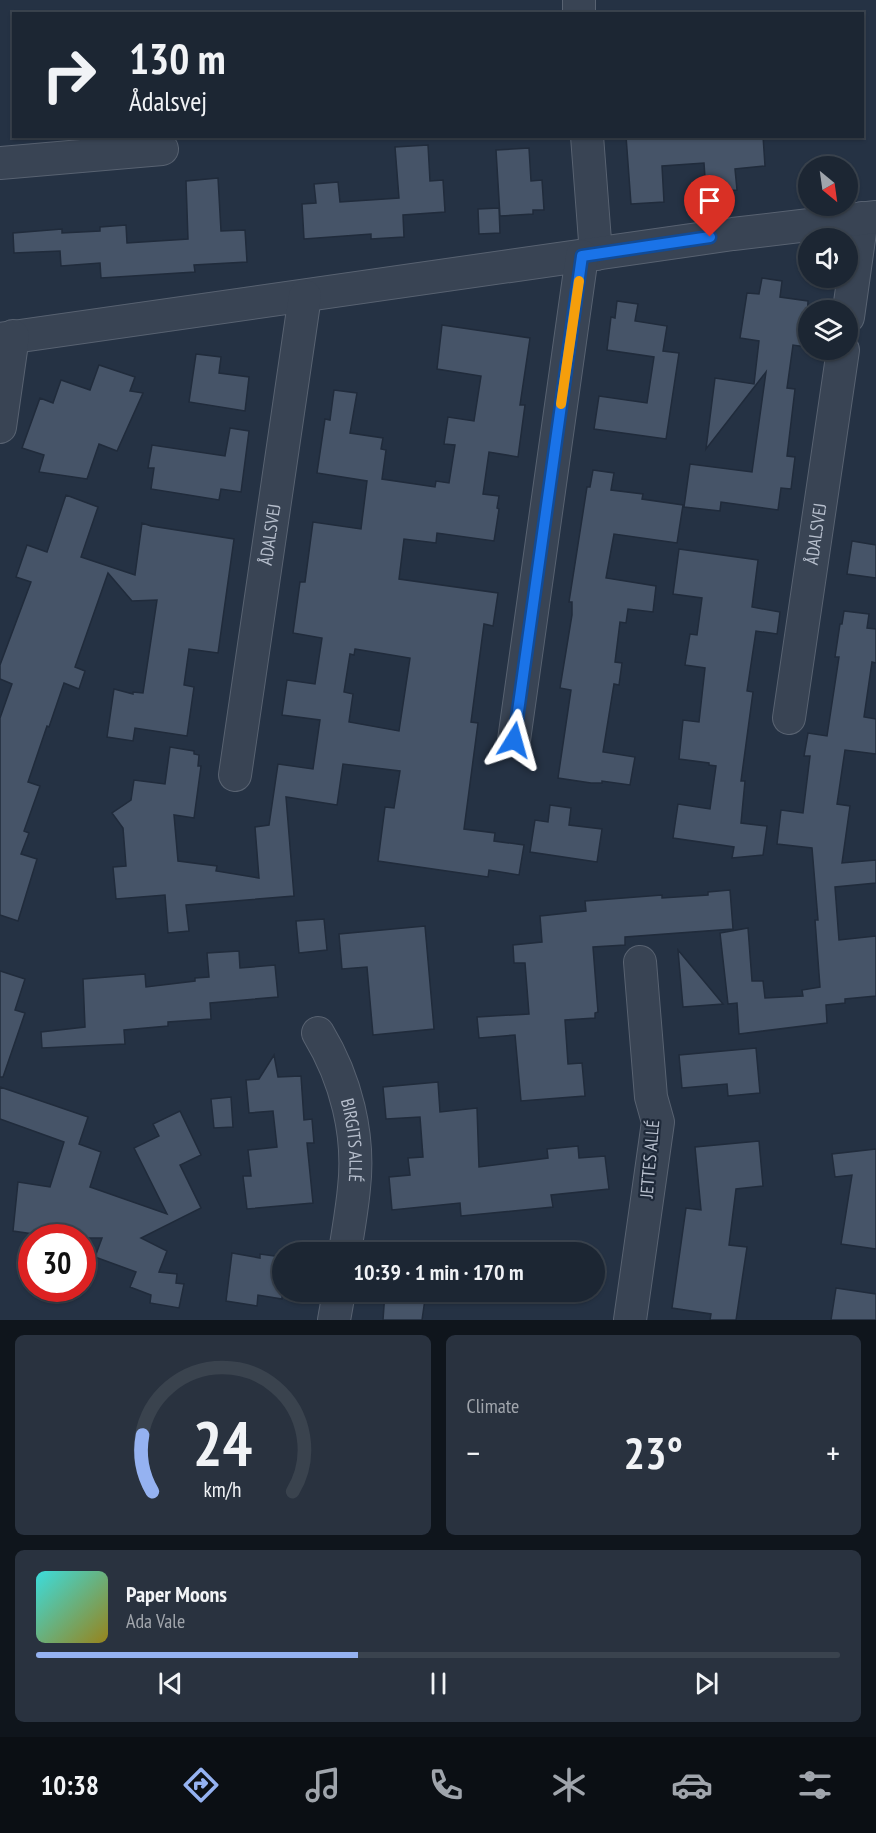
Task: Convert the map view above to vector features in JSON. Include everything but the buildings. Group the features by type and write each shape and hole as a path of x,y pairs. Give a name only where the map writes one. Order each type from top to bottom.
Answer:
{"street":[{"path":"514,740 589,255 587,138"},
{"path":"0,163 162,149"},
{"path":"0,427 7,338 869,217 852,300"},
{"name":"ÅDALSVEJ","path":"235,775 305,296"},
{"name":"ÅDALSVEJ","path":"789,718 842,360"},
{"name":"JETTES ALLÉ","path":"630,1320 658,1122 651,1097 640,962"},
{"name":"BIRGITS ALLÉ","path":"318,1033 329,1051 343,1084 356,1153 355,1187 347,1242"},
{"path":"334,1320 337,1302"}],"slow traffic":[{"path":"561,404 579,281"}],"route":[{"path":"514,740 582,256 710,237"}]}
